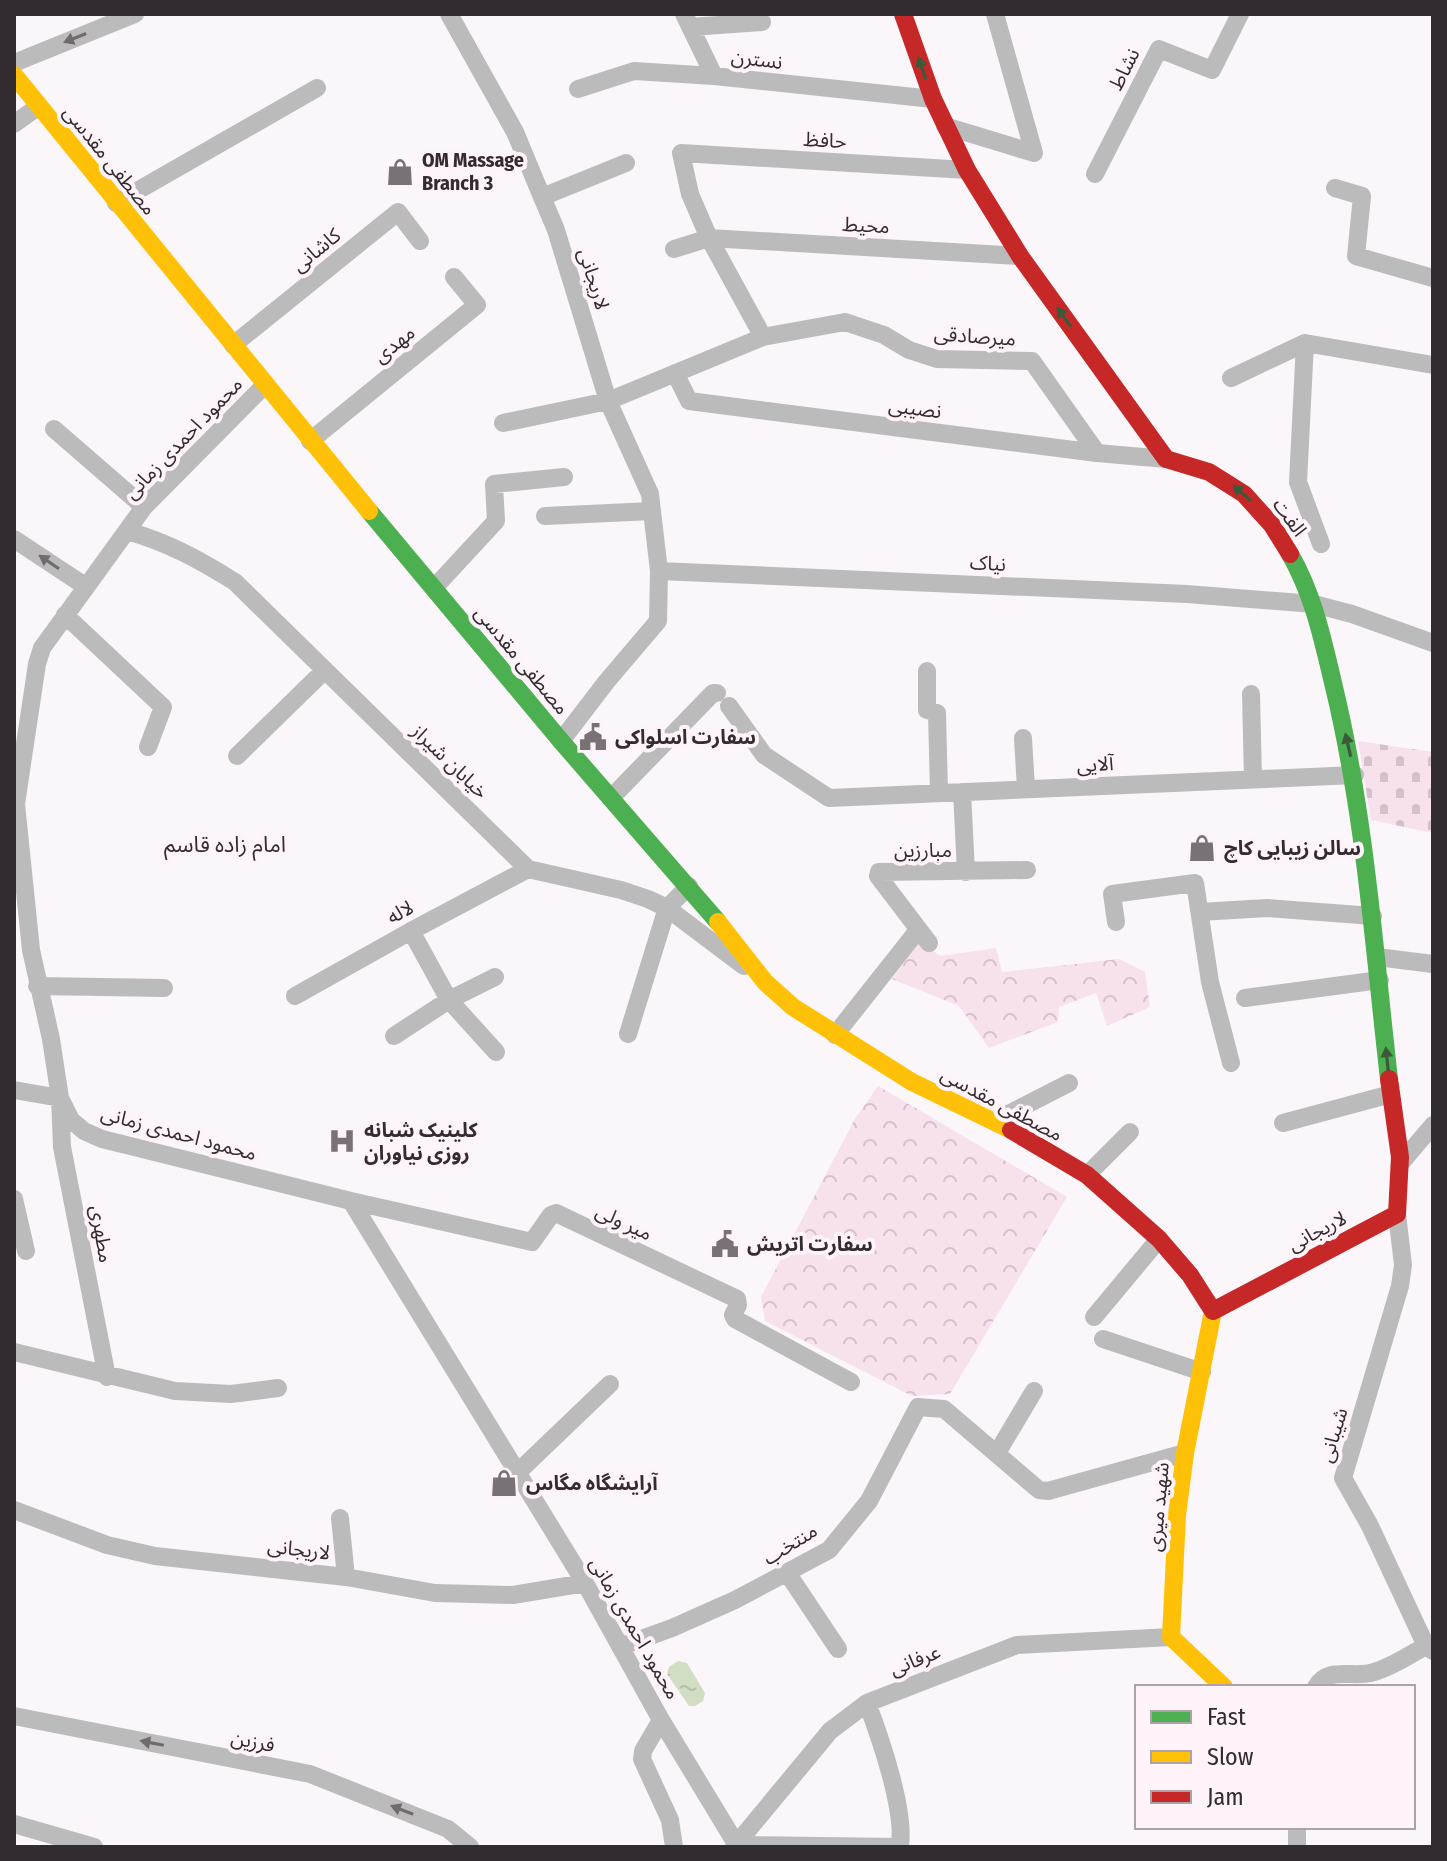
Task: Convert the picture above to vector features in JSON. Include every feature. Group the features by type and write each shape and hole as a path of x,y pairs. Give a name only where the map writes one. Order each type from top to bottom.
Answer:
{"street":[{"path":"14,63 135,14"},
{"name":"لاریجانی","path":"449,14 515,132 556,230 608,401 650,494 659,571 658,621 561,741"},
{"path":"903,14 933,99 967,170 1020,256 1166,459"},
{"path":"945,126 1034,153 995,14"},
{"name":"نشاط","path":"1095,174 1159,49 1212,70 1240,14"},
{"path":"714,76 687,20 762,22"},
{"name":"نسترن","path":"578,89 634,71 714,76 933,99"},
{"name":"مصطفی مقدسی","path":"14,75 310,441 561,741 689,886 765,982 793,1007 912,1082 995,1121 1087,1175 1159,1239 1190,1275 1213,1311"},
{"path":"116,203 317,88"},
{"path":"14,124 39,106"},
{"name":"حافظ","path":"709,238 690,194 681,153 967,170"},
{"path":"542,197 626,163"},
{"path":"1335,188 1362,196 1356,256 1433,278"},
{"name":"کاشانی","path":"233,345 398,212 420,241"},
{"path":"503,423 608,401 763,337 709,238 674,249"},
{"name":"محیط","path":"709,238 1020,256"},
{"name":"مهدی","path":"310,441 477,305 454,277"},
{"name":"میرصادقی","path":"763,337 845,322 884,335 909,350 937,359 1032,361 1097,453"},
{"path":"1231,378 1305,343 1433,365"},
{"path":"1305,343 1298,482 1321,544"},
{"name":"نصیبی","path":"675,373 689,401 1166,459"},
{"name":"محمود احمدی زمانی","path":"265,385 144,507 85,586 40,655 20,738 16,804 18,870 60,1098 71,1120 84,1131 102,1139 351,1201 585,1583 736,1846"},
{"path":"54,429 144,507"},
{"name":"الفت","path":"1166,459 1213,472 1244,492 1274,528 1297,566 1314,604 1355,775 1366,846 1400,1164"},
{"path":"434,588 496,521 494,484 564,477"},
{"path":"545,516 652,511"},
{"name":"خیابان شیراز","path":"127,531 155,538 186,552 235,582 528,869"},
{"path":"14,539 85,586"},
{"name":"نیاک","path":"659,571 1187,594 1314,604 1433,643"},
{"path":"65,615 163,707 148,747"},
{"path":"237,756 325,670"},
{"path":"927,671 927,710 937,713 939,793"},
{"name":"آلایی","path":"611,798 713,693 723,700 764,755 829,798 1355,775"},
{"path":"1251,694 1253,779"},
{"path":"1023,738 1026,789"},
{"path":"962,792 966,872"},
{"path":"528,869 621,890 667,908 765,982"},
{"name":"لاله","path":"295,996 528,869"},
{"name":"مبارزین","path":"835,1035 923,936 878,876 879,872 1027,870"},
{"path":"1116,922 1112,894 1195,883 1210,982 1231,1063"},
{"path":"628,1034 667,908 689,886"},
{"path":"1200,912 1267,908 1373,916"},
{"path":"411,931 449,1000 496,1052"},
{"path":"1377,957 1433,964"},
{"path":"394,1036 449,1000 495,977"},
{"path":"1245,998 1380,980"},
{"path":"37,986 164,988"},
{"path":"995,1121 1069,1083"},
{"path":"14,1090 60,1098"},
{"path":"1283,1123 1391,1094"},
{"name":"مطهری","path":"60,1098 62,1147 107,1377"},
{"path":"1397,1214 1400,1164 1433,1125"},
{"path":"1087,1175 1130,1132"},
{"path":"14,1199 26,1251"},
{"name":"میر ولی","path":"351,1201 532,1242 551,1215 556,1213 737,1299 735,1319 851,1382"},
{"name":"لاریجانی","path":"1213,1311 1397,1214"},
{"name":"شیبانی","path":"1397,1214 1403,1265 1400,1286 1343,1478 1370,1526 1429,1649"},
{"path":"1094,1317 1159,1239"},
{"name":"شهید میری","path":"1171,1637 1177,1515 1185,1453 1213,1311"},
{"path":"1103,1339 1202,1372"},
{"path":"14,1352 107,1377 175,1391 231,1394 278,1388"},
{"path":"517,1473 610,1384"},
{"path":"1034,1391 997,1453 1039,1490 1048,1491 1185,1453"},
{"name":"منتخب","path":"622,1646 685,1622 788,1574 829,1550 869,1501 918,1407 944,1409 997,1453"},
{"name":"لاریجانی","path":"14,1510 107,1545 155,1556 346,1577 435,1593 513,1595 585,1583"},
{"path":"340,1518 346,1577"},
{"path":"788,1574 838,1649"},
{"path":"1171,1637 1222,1685"},
{"name":"عرفانی","path":"736,1846 830,1731 867,1703 1017,1645 1171,1637"},
{"path":"1318,1685 1324,1677 1332,1674 1372,1673 1429,1649"},
{"path":"736,1846 900,1846 898,1808 867,1703"},
{"name":"فرزین","path":"14,1716 310,1774 448,1829 470,1847"},
{"path":"661,1720 643,1751 642,1759 670,1820 674,1847"},
{"path":"14,1824 94,1847"}],"green space":[{"path":"1358,741 1433,752 1433,833 1371,820"},
{"path":"919,943 941,956 996,948 1002,972 1119,959 1145,972 1150,1007 1107,1026 1096,993 1059,1007 1058,1022 989,1048 959,1006 892,979"},
{"path":"878,1086 1067,1197 950,1394 912,1396 765,1321 761,1297 856,1117"}],"water":[{"path":"678,1661 687,1663 705,1693 703,1701 695,1706 689,1706 667,1674 669,1667"}],"traffic: fast":[{"path":"369,511 561,741 718,922"},
{"path":"1290,554 1317,619 1345,736 1368,882 1389,1079"}],"traffic: slow":[{"path":"14,75 369,511"},
{"path":"718,922 765,982 793,1007 912,1082 1011,1130"},
{"path":"1213,1311 1185,1453 1177,1515 1171,1637 1222,1685"}],"traffic: jam":[{"path":"903,14 933,99 967,170 1020,256 1166,459 1209,472 1244,494 1272,525 1290,554"},
{"path":"1213,1311 1397,1214 1400,1157 1389,1079"},
{"path":"1011,1130 1087,1175 1159,1239 1190,1275 1213,1311"}],"place":[{"name":"OM Massage Branch 3","path":"400,172"},
{"name":"سفارت اسلواکی","path":"593,737"},
{"name":"سالن زیبایی کاچ","path":"1202,848"},
{"name":"کلینیک شبانه روزی نیاوران","path":"342,1141"},
{"name":"سفارت اتریش","path":"725,1244"},
{"name":"آرایشگاه مگاس","path":"504,1483"}],"district":[{"name":"امام زاده قاسم","path":"225,844"}]}
